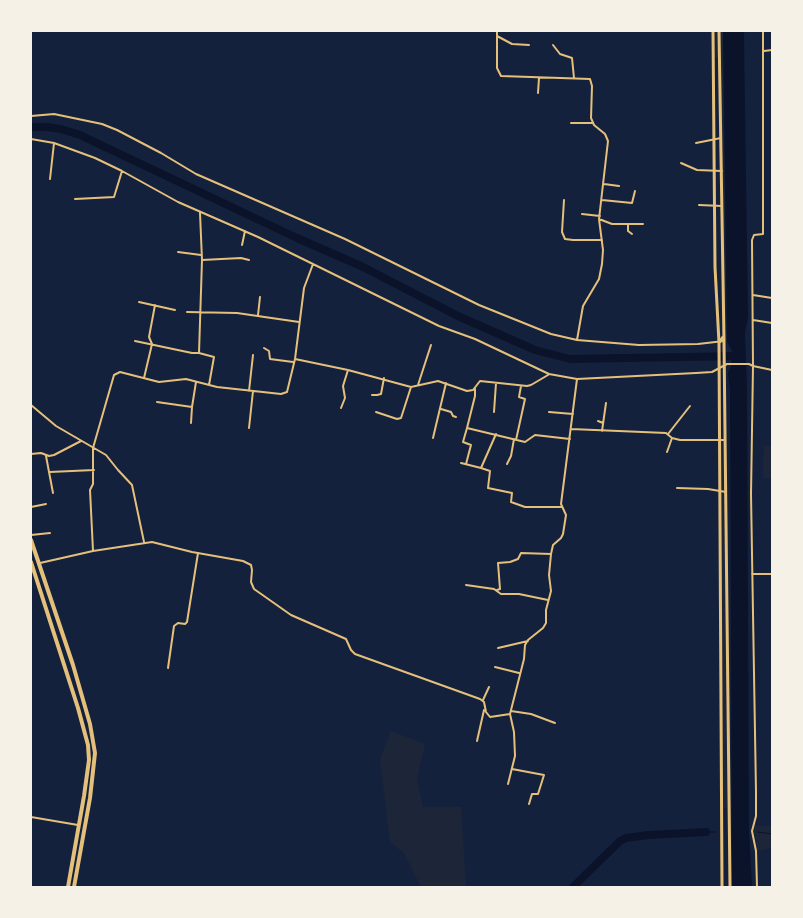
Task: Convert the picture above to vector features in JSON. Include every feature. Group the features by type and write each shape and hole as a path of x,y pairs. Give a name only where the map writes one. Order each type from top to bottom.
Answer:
{"highway":[{"path":"31,540 73,665 90,724 95,753 90,798 74,887"},
{"path":"40,564 32,564 88,745 89,760 68,887"}],"main road":[{"path":"713,31 714,207 716,311 719,343 720,441 718,491 722,735 722,887"},
{"path":"719,31 723,311 726,364 728,841 730,887"},
{"path":"716,311 723,311"},
{"path":"719,343 724,341"},
{"path":"720,611 727,612"},
{"path":"722,735 728,734"}],"street":[{"path":"497,31 497,68 500,75 504,77 587,78 592,83 591,115 593,123 605,134 608,142 599,218 603,250 601,270 596,285 583,306 577,340"},
{"path":"757,887 757,858 752,831 756,816 756,792 751,460 753,366 752,240 754,235 763,234 763,31"},
{"path":"497,36 512,44 529,45"},
{"path":"554,45 560,54 572,58 574,78"},
{"path":"764,51 772,50"},
{"path":"538,93 539,78"},
{"path":"31,116 54,114 110,127 161,153 196,174 345,239 479,305 551,334 577,340 662,345 719,343"},
{"path":"571,123 593,123"},
{"path":"696,143 721,138"},
{"path":"31,139 54,142 122,171 200,213 313,264 439,326 475,340 549,374 577,379 712,372 726,364 749,364 772,370"},
{"path":"50,179 54,142"},
{"path":"680,163 692,169 722,171"},
{"path":"75,200 114,197 122,171"},
{"path":"604,184 619,186"},
{"path":"602,200 632,203 636,190"},
{"path":"564,200 562,232 565,239 602,240"},
{"path":"699,205 722,206"},
{"path":"199,353 202,260 200,213"},
{"path":"582,214 599,218 612,224 643,224"},
{"path":"628,225 628,231 632,234"},
{"path":"242,245 245,232"},
{"path":"178,252 201,255"},
{"path":"202,260 242,258 249,260"},
{"path":"94,551 90,490 93,484 94,448 114,375 120,372 159,382 186,379 209,385 249,391 281,394 287,392 289,390 294,360 304,288 313,264"},
{"path":"753,295 772,298"},
{"path":"258,315 260,297"},
{"path":"139,302 175,310"},
{"path":"144,378 152,344 150,338 155,305"},
{"path":"187,312 200,311 258,315 299,322"},
{"path":"753,320 772,323"},
{"path":"135,341 214,357 209,385"},
{"path":"418,386 431,344"},
{"path":"264,348 269,351 270,359 294,360 348,370 384,378 411,387 435,381 470,391 480,381 531,385 549,374"},
{"path":"249,391 253,355"},
{"path":"341,408 345,398 343,386 348,370"},
{"path":"372,395 381,394 384,378"},
{"path":"508,784 515,756 511,713 519,673 528,640 545,626 546,610 551,591 549,575 551,554 553,544 563,534 566,516 561,504 577,379"},
{"path":"191,423 196,382"},
{"path":"433,438 446,383"},
{"path":"494,412 496,383"},
{"path":"507,464 511,456 525,399 519,397 521,385"},
{"path":"376,412 397,419 401,418 411,387"},
{"path":"466,464 470,445 463,442 475,396 475,388"},
{"path":"249,428 253,391"},
{"path":"157,402 192,407"},
{"path":"602,431 606,403"},
{"path":"31,405 56,426 106,455 132,485 144,542"},
{"path":"668,434 690,406"},
{"path":"441,409 451,412 456,417"},
{"path":"549,412 573,414"},
{"path":"598,421 603,423"},
{"path":"467,428 527,442 531,436 535,435 570,439"},
{"path":"571,429 668,434 672,438 680,440 726,440"},
{"path":"481,468 496,434"},
{"path":"667,452 672,438"},
{"path":"31,454 54,455 81,441"},
{"path":"46,456 53,493"},
{"path":"461,463 490,471 488,488 512,493 511,502 526,507 562,507"},
{"path":"50,472 94,470"},
{"path":"677,488 726,492"},
{"path":"31,507 46,504"},
{"path":"31,535 50,533"},
{"path":"40,564 94,551 144,542 157,542 198,553 238,560 250,564 252,570 251,582 254,589 296,618 346,639 351,650 356,654 483,700"},
{"path":"168,668 174,626 178,623 185,624 187,622 198,553"},
{"path":"496,590 500,588 498,563 518,559 521,553 551,554"},
{"path":"752,574 772,574"},
{"path":"466,585 496,590 502,594 519,594 548,600"},
{"path":"498,648 528,640"},
{"path":"495,667 519,673"},
{"path":"489,687 483,700 486,712 490,717 511,713 532,714 556,723"},
{"path":"476,741 485,708"},
{"path":"512,769 544,775 538,795 532,794 529,804"},
{"path":"31,817 79,825"}],"shaded area":[{"path":"713,31 723,31 727,342 724,341 719,57 713,58"},
{"path":"723,31 744,31 748,317 745,333 747,387 749,828 752,887 732,887 730,390 728,373 731,366 732,351 727,342"},
{"path":"725,440 728,808 722,809 719,441"},
{"path":"764,446 772,446 772,479 763,478"},
{"path":"391,731 425,744 417,779 423,807 461,807 466,887 421,887 404,853 390,842 380,759"},
{"path":"754,826 772,826 772,848 757,851"}],"waterway":[{"path":"31,127 61,129 80,135 297,238 361,266 458,316 535,350 570,359 740,356"},
{"path":"706,832 716,832"},
{"path":"573,887 620,841 626,838 706,832"},
{"path":"758,832 772,834"}]}
